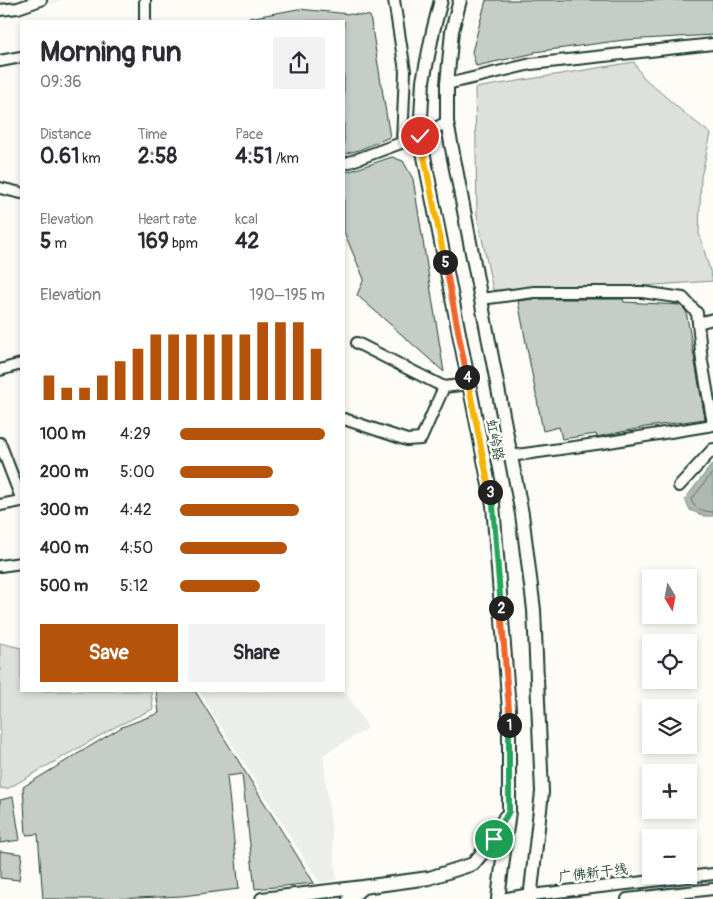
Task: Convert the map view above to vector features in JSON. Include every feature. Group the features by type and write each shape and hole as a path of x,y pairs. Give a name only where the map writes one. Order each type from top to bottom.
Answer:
{"main road":[{"name":"虹岭路","path":"441,0 423,81 420,136 493,505 509,709 509,811 498,899"},
{"name":"虹岭路","path":"460,0 452,31 447,84 447,122 522,514 534,610 542,792 530,897"},
{"path":"262,899 429,878 473,864 494,839 509,811"},
{"path":"349,899 363,887"},
{"name":"广佛新干线","path":"506,899 530,897"}],"street":[{"path":"0,10 18,8 41,0"},
{"path":"145,0 145,20"},
{"path":"394,0 405,71 402,142"},
{"path":"447,84 531,64 713,44"},
{"path":"0,62 20,57"},
{"path":"345,164 420,136 447,122"},
{"path":"0,188 20,193"},
{"path":"481,299 534,292 642,292 683,298 697,313 702,361 713,424 604,443 510,456"},
{"path":"698,323 713,319"},
{"path":"357,343 444,387 469,384"},
{"path":"0,370 20,364"},
{"path":"345,419 407,440 421,439 444,387"},
{"path":"0,443 20,497"},
{"path":"679,486 713,449"},
{"path":"0,505 20,500"},
{"path":"0,566 20,563"},
{"name":"广佛新干线","path":"530,897 713,874"},
{"path":"627,899 713,889"}],"shaded area":[{"path":"0,0 62,0 0,18"},
{"path":"634,62 643,77 711,134 701,177 699,233 713,281 627,287 493,290 477,215 475,88"},
{"path":"0,643 20,648 20,692 151,692 153,709 117,726 7,789 0,788"},
{"path":"200,692 345,692 368,728 323,755 337,880 319,882"}],"water":[{"path":"713,463 713,516 704,516 690,510 685,499"}],"building":[{"path":"486,0 713,0 713,35 624,40 534,52 476,66 472,52"},
{"path":"298,9 370,16 390,137 345,154 345,20 249,20 249,18"},
{"path":"392,157 403,161 413,179 444,372 357,295 364,279 345,234 345,173"},
{"path":"534,299 623,299 624,302 680,305 686,311 705,419 646,427 597,437 596,434 562,439 559,427 543,431 518,301"},
{"path":"156,692 196,692 314,883 255,889 242,774 227,776 239,889 182,896 114,899 43,899 38,834 26,835 23,787 122,727 159,713"},
{"path":"13,797 20,840 0,843 0,800"},
{"path":"0,851 22,854 19,880 0,878"}],"route":[{"path":"420,136 493,505 509,709 509,811 494,839"}]}
